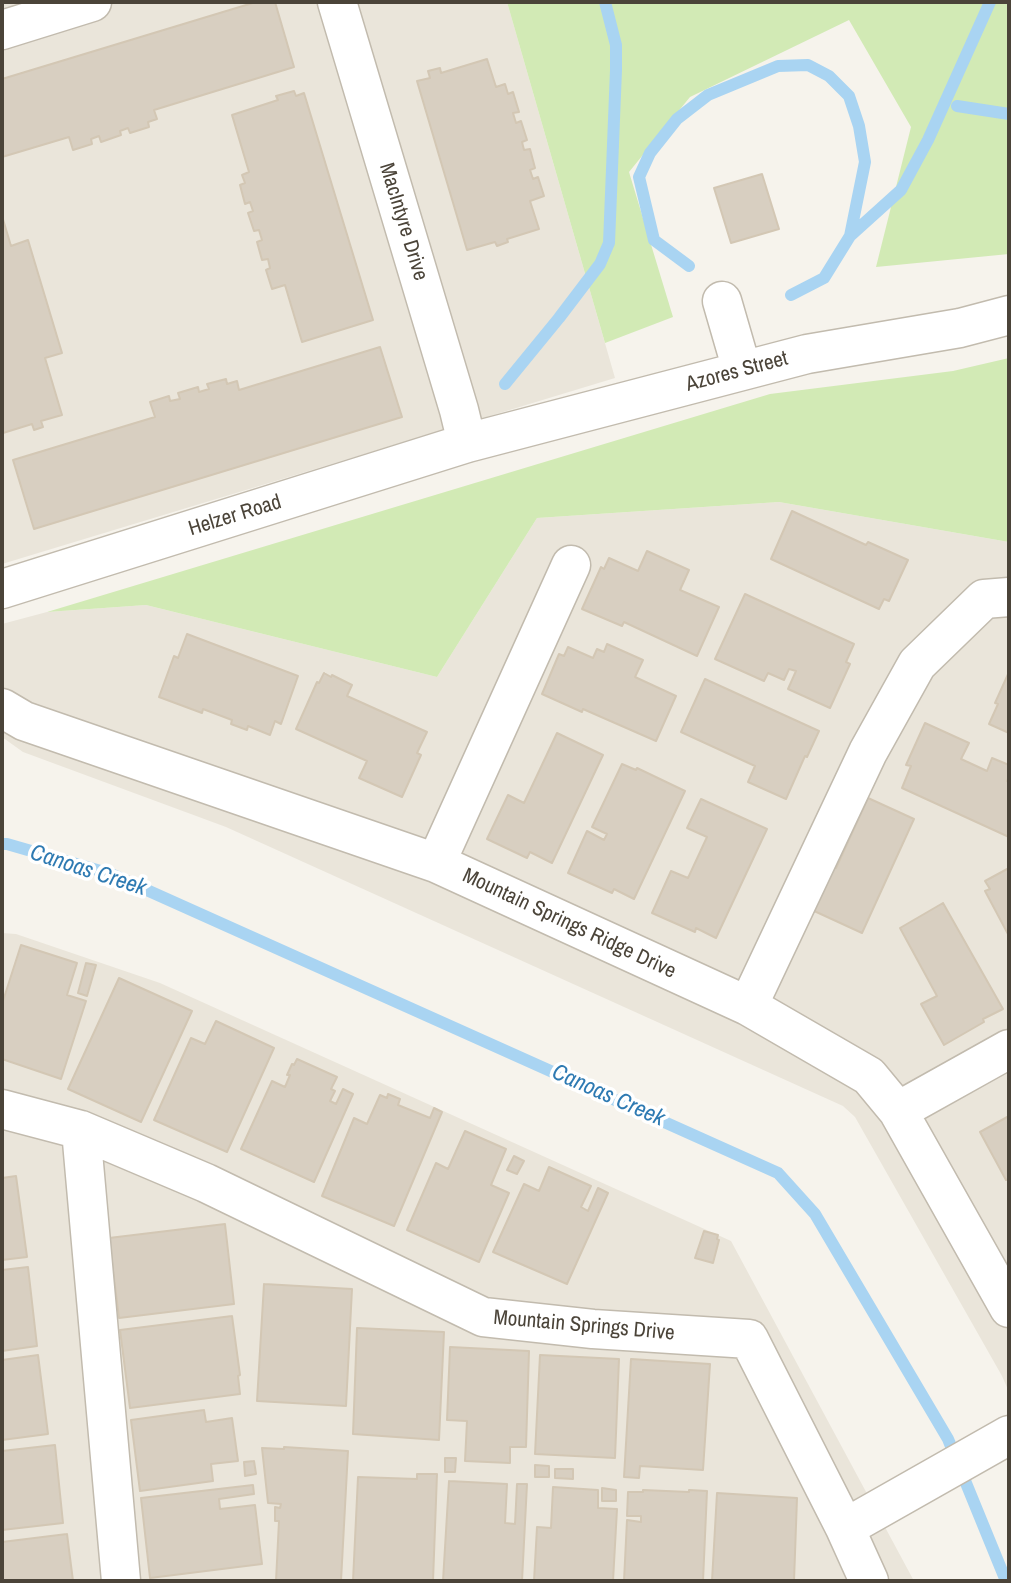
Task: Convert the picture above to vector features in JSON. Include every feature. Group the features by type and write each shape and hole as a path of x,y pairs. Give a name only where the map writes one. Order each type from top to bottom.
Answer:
{"street":[{"path":"2,30 92,2"},
{"name":"MacIntyre Drive","path":"337,2 467,443"},
{"path":"722,301 742,370"},
{"name":"Azores Street","path":"467,443 807,354 960,328 1009,315"},
{"name":"Helzer Road","path":"2,589 467,443"},
{"path":"436,863 571,565"},
{"path":"748,1006 868,752 917,664 984,599 1009,597"},
{"name":"Mountain Springs Ridge Drive","path":"2,708 24,722 436,863 748,1006 869,1076 898,1111 1009,1308"},
{"path":"898,1111 1009,1049"},
{"name":"Mountain Springs Drive","path":"2,1109 81,1130 206,1183 483,1317 593,1329 748,1339 845,1528 869,1581"},
{"path":"81,1130 121,1581"},
{"path":"845,1528 1009,1435"}],"shaded area":[{"path":"2,2 507,2 615,378 2,564"},
{"path":"779,502 1009,542 1009,1392 855,1117 843,1106 226,827 23,752 2,737 2,624 47,612 146,605 437,677 537,518"},
{"path":"2,933 16,934 160,983 731,1241 914,1581 2,1581"}],"green space":[{"path":"507,2 1009,2 1009,254 876,267 911,127 849,20 690,97 629,172 673,317 605,343"},
{"path":"1009,358 1009,542 779,502 537,518 437,677 146,605 47,612 770,394 953,371"}],"building":[{"path":"256,2 275,2 294,67 154,110 157,119 148,122 149,127 130,133 128,128 120,131 121,135 101,142 99,136 91,139 92,144 73,150 69,137 2,157 2,79"},
{"path":"487,59 496,87 505,84 508,94 513,92 519,112 513,113 516,123 521,121 527,140 522,142 524,150 530,149 535,168 530,170 533,179 538,177 544,196 530,201 539,229 507,239 508,242 497,246 495,242 467,250 417,81 430,78 428,71 440,68 441,73"},
{"path":"294,91 296,96 304,93 373,320 302,342 285,285 272,289 266,270 270,268 268,259 262,260 257,242 262,240 259,230 254,231 248,213 253,211 250,202 245,204 240,185 245,183 242,175 249,172 232,115 278,100 276,96"},
{"path":"762,174 779,229 731,243 714,188"},
{"path":"2,216 11,246 28,240 62,353 45,358 62,415 41,421 43,427 34,430 32,424 3,433 2,428"},
{"path":"380,347 402,417 34,529 13,460 155,417 150,402 169,396 170,401 180,399 178,393 198,387 199,392 209,389 207,384 226,379 227,384 237,381 239,390"},
{"path":"792,511 866,545 868,542 908,560 889,601 884,599 879,609 771,559"},
{"path":"647,551 689,570 680,590 719,607 697,656 624,622 622,626 582,609 601,567 604,569 609,558 638,571"},
{"path":"745,594 854,644 846,662 850,664 830,708 788,689 796,671 789,669 784,680 768,673 764,681 715,659"},
{"path":"187,634 298,676 281,724 275,721 270,735 248,726 247,730 231,724 232,720 203,709 202,713 159,697 174,656 178,658"},
{"path":"607,644 643,660 635,677 676,696 656,741 542,694 559,654 564,656 568,647 593,658 597,649 604,652"},
{"path":"1009,672 1009,733 989,724"},
{"path":"324,673 352,685 347,696 427,732 417,753 421,755 402,797 359,778 367,761 296,729 317,682 319,683"},
{"path":"705,679 819,731 786,799 748,782 755,766 681,732"},
{"path":"925,723 969,743 961,759 987,771 992,758 1009,765 1009,837 902,788 911,766 906,765"},
{"path":"557,733 603,755 552,863 530,852 527,858 487,839 508,795 524,803"},
{"path":"622,764 636,770 637,768 685,791 634,899 614,889 612,893 568,873 587,831 604,840 607,834 592,827"},
{"path":"868,798 914,819 862,933 812,910 832,866 836,868"},
{"path":"701,799 767,829 716,938 652,913 671,871 688,878 707,837 687,828"},
{"path":"1009,868 1009,936 985,891 990,889 985,881"},
{"path":"943,903 1003,1009 944,1045 921,1004 937,996 900,928"},
{"path":"21,945 77,963 67,995 86,1001 61,1079 2,1059 2,1004"},
{"path":"86,963 96,965 87,996 78,993"},
{"path":"119,978 192,1011 141,1122 68,1089"},
{"path":"216,1021 274,1048 227,1152 154,1120 191,1038 205,1044"},
{"path":"297,1059 337,1077 331,1089 335,1091 330,1101 336,1104 343,1089 353,1094 314,1182 241,1149 272,1081 285,1087 290,1075 287,1075"},
{"path":"388,1094 400,1099 398,1105 430,1118 434,1108 442,1112 394,1226 322,1196 354,1118 367,1124 380,1095 387,1098"},
{"path":"1009,1116 1009,1179 1006,1180 980,1132"},
{"path":"465,1131 506,1149 491,1185 509,1193 479,1262 407,1230 436,1163 448,1169"},
{"path":"514,1156 524,1161 517,1174 507,1170"},
{"path":"549,1167 591,1186 581,1207 588,1211 598,1188 608,1193 567,1284 493,1252 524,1184 539,1191"},
{"path":"16,1176 27,1257 2,1260 2,1178"},
{"path":"225,1224 234,1304 119,1318 109,1238"},
{"path":"704,1231 718,1235 713,1263 695,1258"},
{"path":"28,1267 37,1346 2,1351 2,1270"},
{"path":"264,1284 352,1289 346,1406 257,1401"},
{"path":"232,1316 240,1394 130,1408 120,1330"},
{"path":"357,1328 444,1332 439,1440 353,1434"},
{"path":"450,1347 529,1351 526,1447 510,1447 510,1463 465,1461 467,1421 447,1420"},
{"path":"38,1355 48,1434 2,1440 2,1360"},
{"path":"540,1355 619,1359 615,1458 535,1454"},
{"path":"631,1359 710,1364 703,1470 640,1466 639,1478 624,1477"},
{"path":"204,1410 206,1422 232,1418 238,1461 211,1464 213,1481 140,1491 131,1420"},
{"path":"55,1445 63,1523 2,1530 2,1451"},
{"path":"262,1448 348,1451 341,1581 276,1581 279,1521 275,1521 275,1507 280,1508 281,1504 268,1503"},
{"path":"445,1458 456,1458 455,1472 445,1472"},
{"path":"254,1461 256,1474 245,1476 244,1462"},
{"path":"535,1465 549,1466 549,1477 535,1477"},
{"path":"555,1469 573,1469 573,1479 555,1478"},
{"path":"417,1474 437,1474 433,1581 353,1581 358,1477 417,1479"},
{"path":"449,1481 507,1484 505,1523 515,1524 517,1484 527,1484 522,1581 443,1581"},
{"path":"253,1485 254,1494 219,1499 220,1509 255,1505 262,1564 150,1578 141,1498"},
{"path":"553,1487 598,1490 598,1508 617,1509 613,1581 534,1581 537,1527 551,1528"},
{"path":"602,1488 616,1490 616,1501 602,1501"},
{"path":"707,1491 703,1581 624,1581 627,1520 641,1522 641,1516 627,1516 628,1492"},
{"path":"717,1493 797,1498 794,1581 712,1581"},
{"path":"67,1534 73,1581 2,1581 2,1542"}],"waterway":[{"path":"505,384 600,264 609,243 616,45 605,2"},
{"path":"791,295 824,278 850,236 901,190 928,140 990,2"},
{"path":"689,266 654,240 639,177 650,153 677,119 708,95 778,66 808,65 829,76 849,96 859,126 865,162 850,236"},
{"path":"957,106 1009,114"},
{"name":"Canoas Creek","path":"2,844 111,874 778,1173 815,1214 948,1439 1006,1581"}]}
